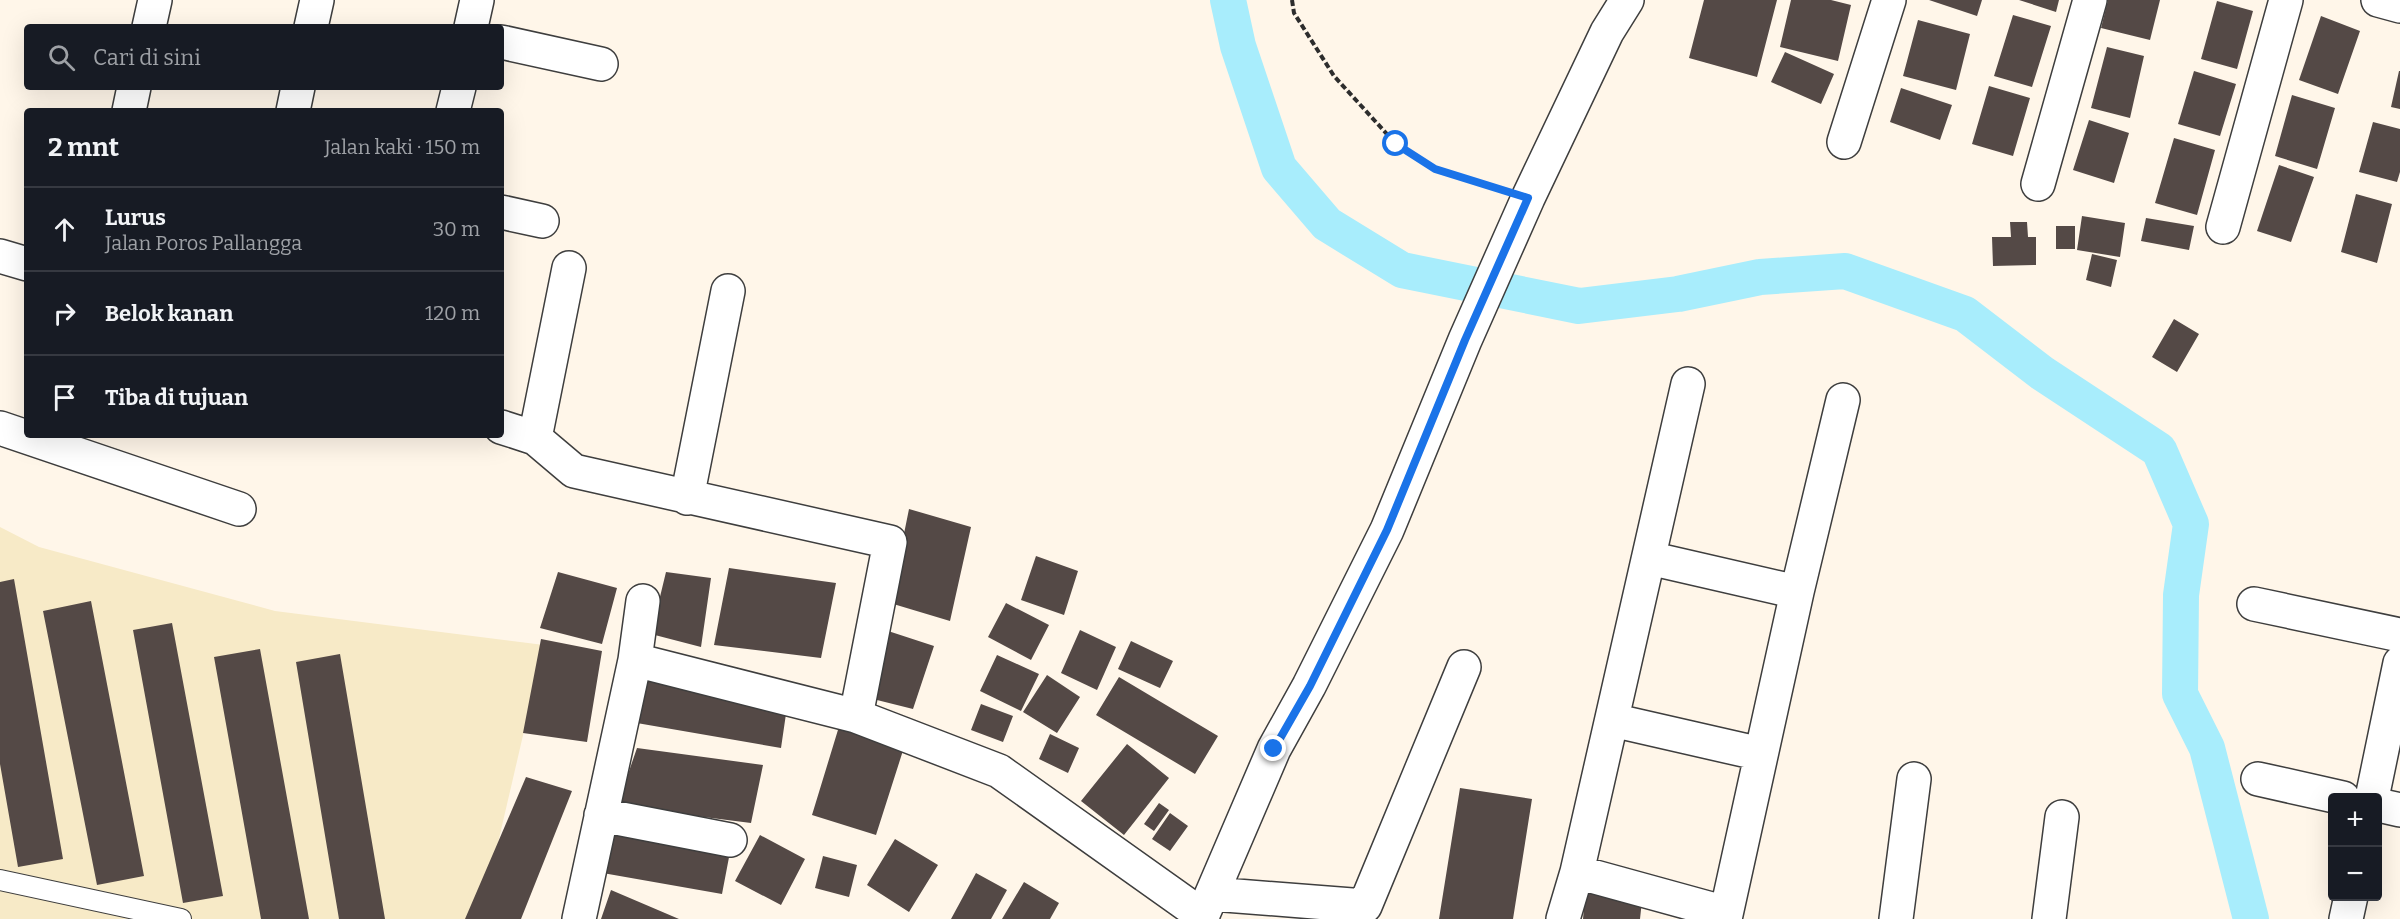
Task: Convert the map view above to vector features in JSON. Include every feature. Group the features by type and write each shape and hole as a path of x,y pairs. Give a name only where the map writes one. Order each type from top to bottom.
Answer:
{"street":[{"path":"150,24 155,0"},
{"path":"312,24 317,0"},
{"path":"472,24 477,0"},
{"path":"1205,910 1274,749 1310,686 1387,530 1465,340 1528,198 1607,32 1627,0"},
{"path":"1844,142 1889,0"},
{"path":"2038,184 2090,0"},
{"path":"2223,227 2286,0"},
{"path":"2378,0 2400,6"},
{"path":"504,43 602,64"},
{"path":"130,108 133,90"},
{"path":"294,108 297,90"},
{"path":"454,108 458,90"},
{"path":"504,213 542,221"},
{"path":"0,256 24,263"},
{"path":"535,438 569,268"},
{"path":"687,498 728,291"},
{"path":"1563,919 1577,872 1688,384"},
{"path":"1577,872 1726,916 1797,592 1843,400"},
{"path":"0,428 24,434"},
{"path":"504,428 535,438 574,471 890,543 856,716"},
{"path":"40,438 239,508"},
{"path":"1649,558 1797,592"},
{"path":"579,919 634,660 643,601"},
{"path":"2254,604 2400,635"},
{"path":"634,660 856,716 999,771 1205,910 1365,906 1464,667"},
{"path":"2373,793 2400,663"},
{"path":"1612,720 1761,754"},
{"path":"1896,919 1914,779"},
{"path":"2258,779 2328,795"},
{"path":"2382,806 2400,810"},
{"path":"601,815 730,840"},
{"path":"2049,919 2062,817"},
{"path":"2346,919 2350,901"}],"lane":[{"path":"0,880 181,919"}],"path":[{"path":"1292,0 1294,13 1334,76 1396,144 1435,169 1528,198"}],"shaded area":[{"path":"0,527 39,547 275,611 544,645 488,886 468,919 0,919"}],"building":[{"path":"1704,0 1777,0 1757,77 1689,58"},
{"path":"1791,0 1831,0 1851,5 1838,61 1780,47"},
{"path":"1929,0 1982,0 1977,16"},
{"path":"2019,0 2059,0 2056,12"},
{"path":"2108,0 2160,0 2150,40 2101,28"},
{"path":"2217,1 2253,11 2237,69 2201,59"},
{"path":"2013,15 2051,26 2032,87 1994,76"},
{"path":"2321,16 2360,31 2338,94 2299,80"},
{"path":"1918,20 1970,34 1956,90 1903,76"},
{"path":"2107,47 2144,56 2130,118 2091,108"},
{"path":"1785,52 1834,74 1821,104 1771,82"},
{"path":"2194,71 2236,84 2220,136 2178,124"},
{"path":"2400,71 2400,109 2391,107"},
{"path":"1989,86 2030,98 2013,156 1972,144"},
{"path":"1901,88 1952,105 1940,140 1890,122"},
{"path":"2292,95 2335,108 2317,169 2275,156"},
{"path":"2089,120 2129,133 2114,183 2073,170"},
{"path":"2373,122 2400,129 2400,172 2397,182 2359,172"},
{"path":"2174,138 2215,150 2197,215 2155,203"},
{"path":"2279,165 2314,177 2291,242 2257,231"},
{"path":"2356,194 2392,204 2377,263 2341,252"},
{"path":"2082,216 2125,223 2120,257 2077,250"},
{"path":"2146,218 2194,226 2189,250 2141,241"},
{"path":"2010,222 2027,222 2028,237 2036,237 2036,265 1993,266 1992,237 2011,237"},
{"path":"2056,226 2075,226 2075,249 2056,249"},
{"path":"2092,254 2117,260 2111,287 2086,280"},
{"path":"2174,319 2199,334 2177,372 2152,357"},
{"path":"909,509 971,527 950,621 890,603"},
{"path":"1036,556 1078,571 1064,615 1021,600"},
{"path":"729,568 836,583 821,658 714,645"},
{"path":"558,572 617,588 602,644 540,628"},
{"path":"666,572 711,578 701,647 651,634"},
{"path":"14,579 63,859 18,867 0,764 0,582"},
{"path":"91,601 144,876 97,885 43,611"},
{"path":"1006,603 1049,625 1031,660 988,637"},
{"path":"172,623 223,896 183,903 133,630"},
{"path":"882,629 934,646 913,709 861,696"},
{"path":"1080,630 1116,647 1097,690 1061,673"},
{"path":"541,639 602,651 587,742 523,733"},
{"path":"1131,641 1173,661 1160,688 1118,669"},
{"path":"260,649 309,919 261,919 214,657"},
{"path":"340,654 385,919 339,919 296,662"},
{"path":"997,655 1039,674 1021,711 980,691"},
{"path":"635,675 787,707 781,748 631,722"},
{"path":"1047,675 1080,697 1057,733 1023,712"},
{"path":"1119,677 1218,736 1195,774 1096,715"},
{"path":"981,704 1013,716 1003,742 971,730"},
{"path":"841,720 907,738 876,835 812,815"},
{"path":"1050,734 1079,748 1068,773 1039,759"},
{"path":"1127,744 1169,778 1124,835 1081,801"},
{"path":"637,748 763,765 751,823 617,806"},
{"path":"526,777 572,791 521,919 465,919"},
{"path":"1460,788 1532,799 1513,919 1439,919"},
{"path":"1159,803 1169,810 1154,831 1144,824"},
{"path":"1170,813 1188,826 1170,851 1152,839"},
{"path":"609,833 730,852 722,894 597,872"},
{"path":"760,835 805,859 781,905 735,881"},
{"path":"895,839 938,865 909,912 867,885"},
{"path":"823,856 857,865 849,897 815,888"},
{"path":"976,873 1007,890 991,919 951,919"},
{"path":"1587,876 1644,882 1640,919 1583,919"},
{"path":"1024,882 1059,903 1050,919 1002,919"},
{"path":"611,890 679,919 601,919"}],"waterway":[{"path":"1228,0 1238,46 1279,168 1327,224 1402,270 1579,306 1678,294 1760,277 1845,271 1965,314 2042,373 2159,450 2191,524 2181,595 2180,694 2207,748 2251,919"}],"route":[{"path":"1274,749 1310,686 1387,530 1465,340 1528,198 1435,169 1396,144"}]}
